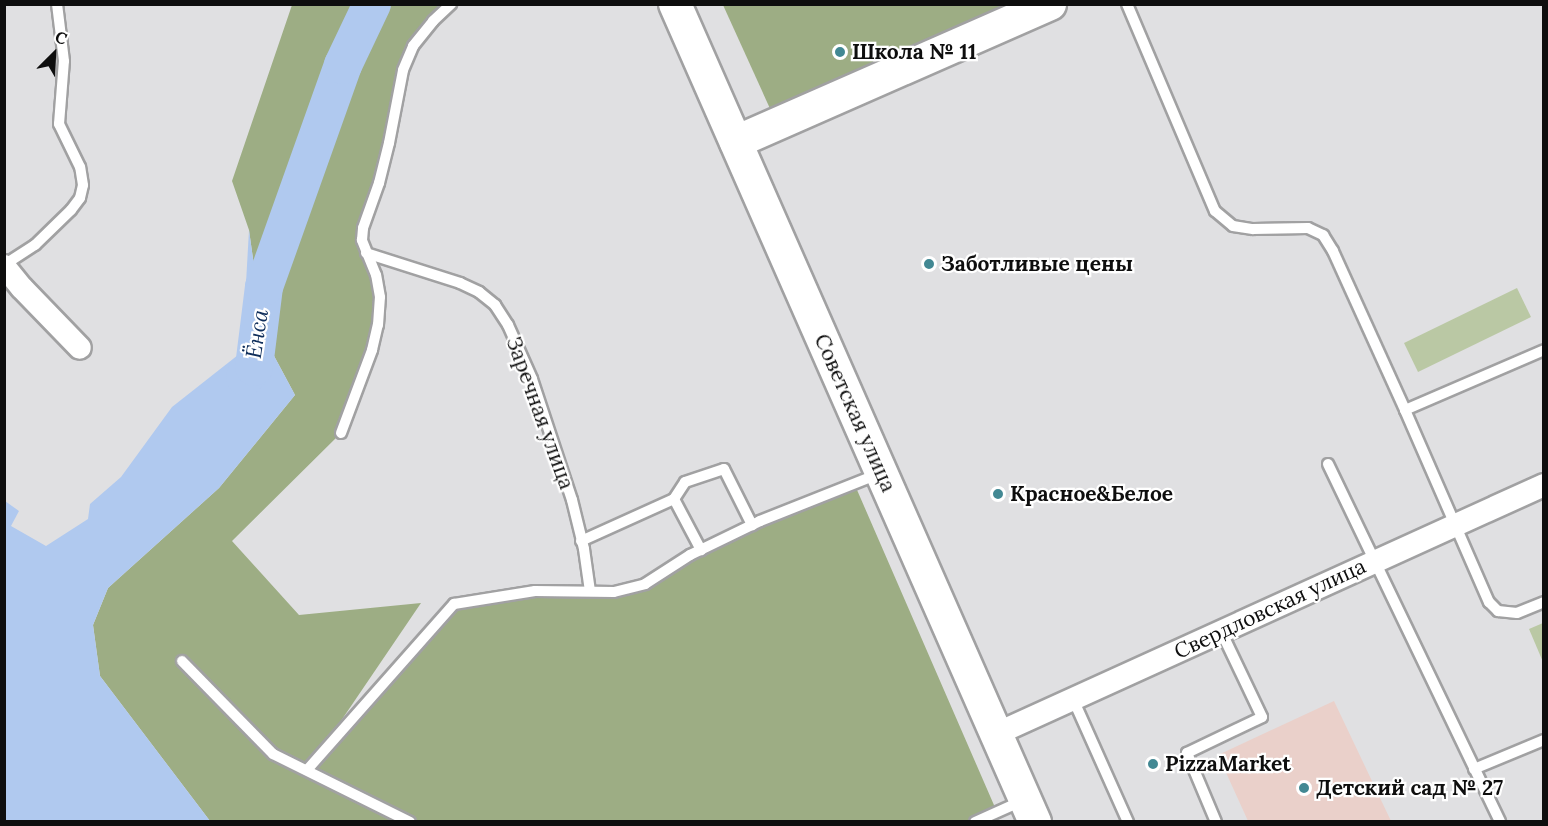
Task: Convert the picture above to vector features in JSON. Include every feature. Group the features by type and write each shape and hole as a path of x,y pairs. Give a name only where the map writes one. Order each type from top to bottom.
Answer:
{"main road":[{"name":"Советская улица","path":"675,4 1030,811"},
{"path":"736,142 1050,4"}],"street":[{"path":"4,266 80,348"},
{"name":"Свердловская улица","path":"996,734 1544,485"}],"lane":[{"path":"4,266 35,246 71,210 80,198 83,185 80,167 59,124 64,61 57,4"},
{"path":"341,433 372,350 378,325 380,297 376,274 366,253 363,228 389,143 403,70 413,46 433,21 451,4"},
{"path":"1127,4 1215,211 1233,226 1253,229 1308,228 1323,236 1333,251 1489,602 1498,611 1518,613 1544,602"},
{"name":"Заречная улица","path":"366,253 460,283 479,292 495,305 508,325 532,379 572,500 590,591"},
{"path":"1405,410 1544,350"},
{"path":"1328,464 1500,822"},
{"path":"581,541 674,499 685,482 724,469 752,525"},
{"path":"307,770 454,604 535,591 614,592 645,584 701,550 752,525 881,473"},
{"path":"674,499 701,550"},
{"path":"1216,822 1187,753 1262,717 1221,632"},
{"path":"182,661 273,754 411,822"},
{"path":"1073,699 1128,822"},
{"path":"1474,769 1544,740"},
{"path":"975,822 1030,811"}],"shaded area":[{"name":"Детский сад № 27","path":"1334,701 1391,821 1248,821 1218,755"}],"green space":[{"path":"292,5 451,5 413,46 363,228 380,297 341,433 232,541 299,615 421,603 311,765 454,604 645,584 690,555 854,483 997,812 975,822 210,821 100,676 93,625 108,588 219,488 295,395 258,326 264,287 256,280 249,230 232,181"},
{"name":"Школа № 11","path":"723,5 1050,5 777,124"},
{"path":"1517,288 1531,317 1418,372 1404,343"},
{"path":"1543,623 1543,662 1529,629"}],"water":[{"path":"249,230 256,280 264,287 258,326 295,395 219,488 108,588 93,625 100,676 210,821 5,821 5,501 19,511 11,526 46,546 88,519 90,504 121,477 172,407 238,355 243,336"}],"waterway":[{"name":"Ёнса","path":"245,377 254,367 264,287 343,65 372,4"}],"place":[{"name":"Школа № 11","path":"840,52"},
{"name":"Заботливые цены","path":"929,264"},
{"name":"Красное&Белое","path":"998,494"},
{"name":"PizzaMarket","path":"1153,764"},
{"name":"Детский сад № 27","path":"1304,788"}]}
